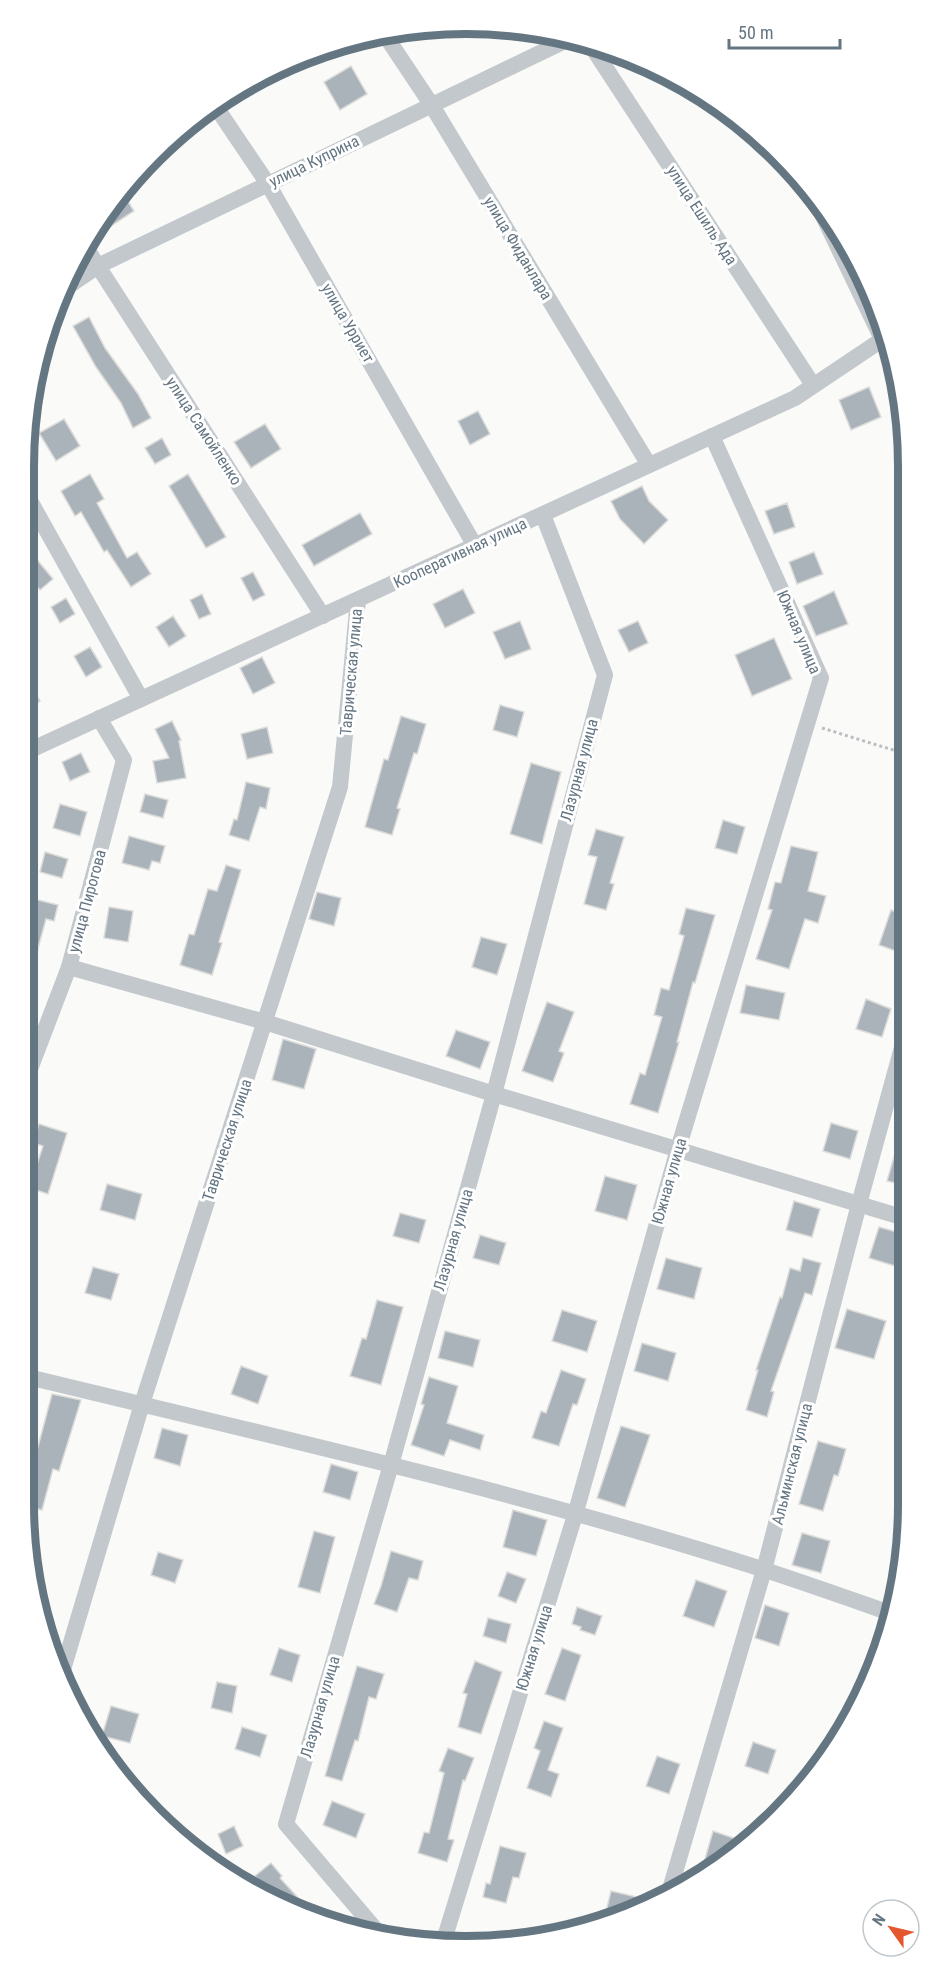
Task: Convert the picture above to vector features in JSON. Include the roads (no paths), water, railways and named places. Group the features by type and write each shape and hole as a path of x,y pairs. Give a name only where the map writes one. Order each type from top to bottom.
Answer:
{"street":[{"name":"улица Фиданлара","path":"389,42 431,104 649,465"},
{"name":"улица Куприна","path":"76,281 98,266 557,44"},
{"name":"улица Ешиль Ада","path":"597,55 813,385"},
{"name":"улица Урриет","path":"219,112 268,184 475,546"},
{"path":"840,249 867,304"},
{"name":"улица Самойленко","path":"90,254 323,616"},
{"name":"Кооперативная улица","path":"34,748 795,398 880,341"},
{"name":"Южная улица","path":"445,1935 575,1515 678,1149 821,678 712,436"},
{"path":"34,508 141,699"},
{"name":"Лазурная улица","path":"371,1924 286,1824 391,1465 494,1094 605,675 543,515"},
{"name":"Таврическая улица","path":"65,1663 142,1404 340,787 358,600"},
{"name":"улица Пирогова","path":"34,1059 69,967 124,760 99,718"},
{"path":"69,967 266,1022 494,1094 898,1216"},
{"name":"Альминская улица","path":"672,1884 764,1570 898,1062"},
{"path":"34,1378 391,1465 575,1515 764,1570 885,1611"}]}
